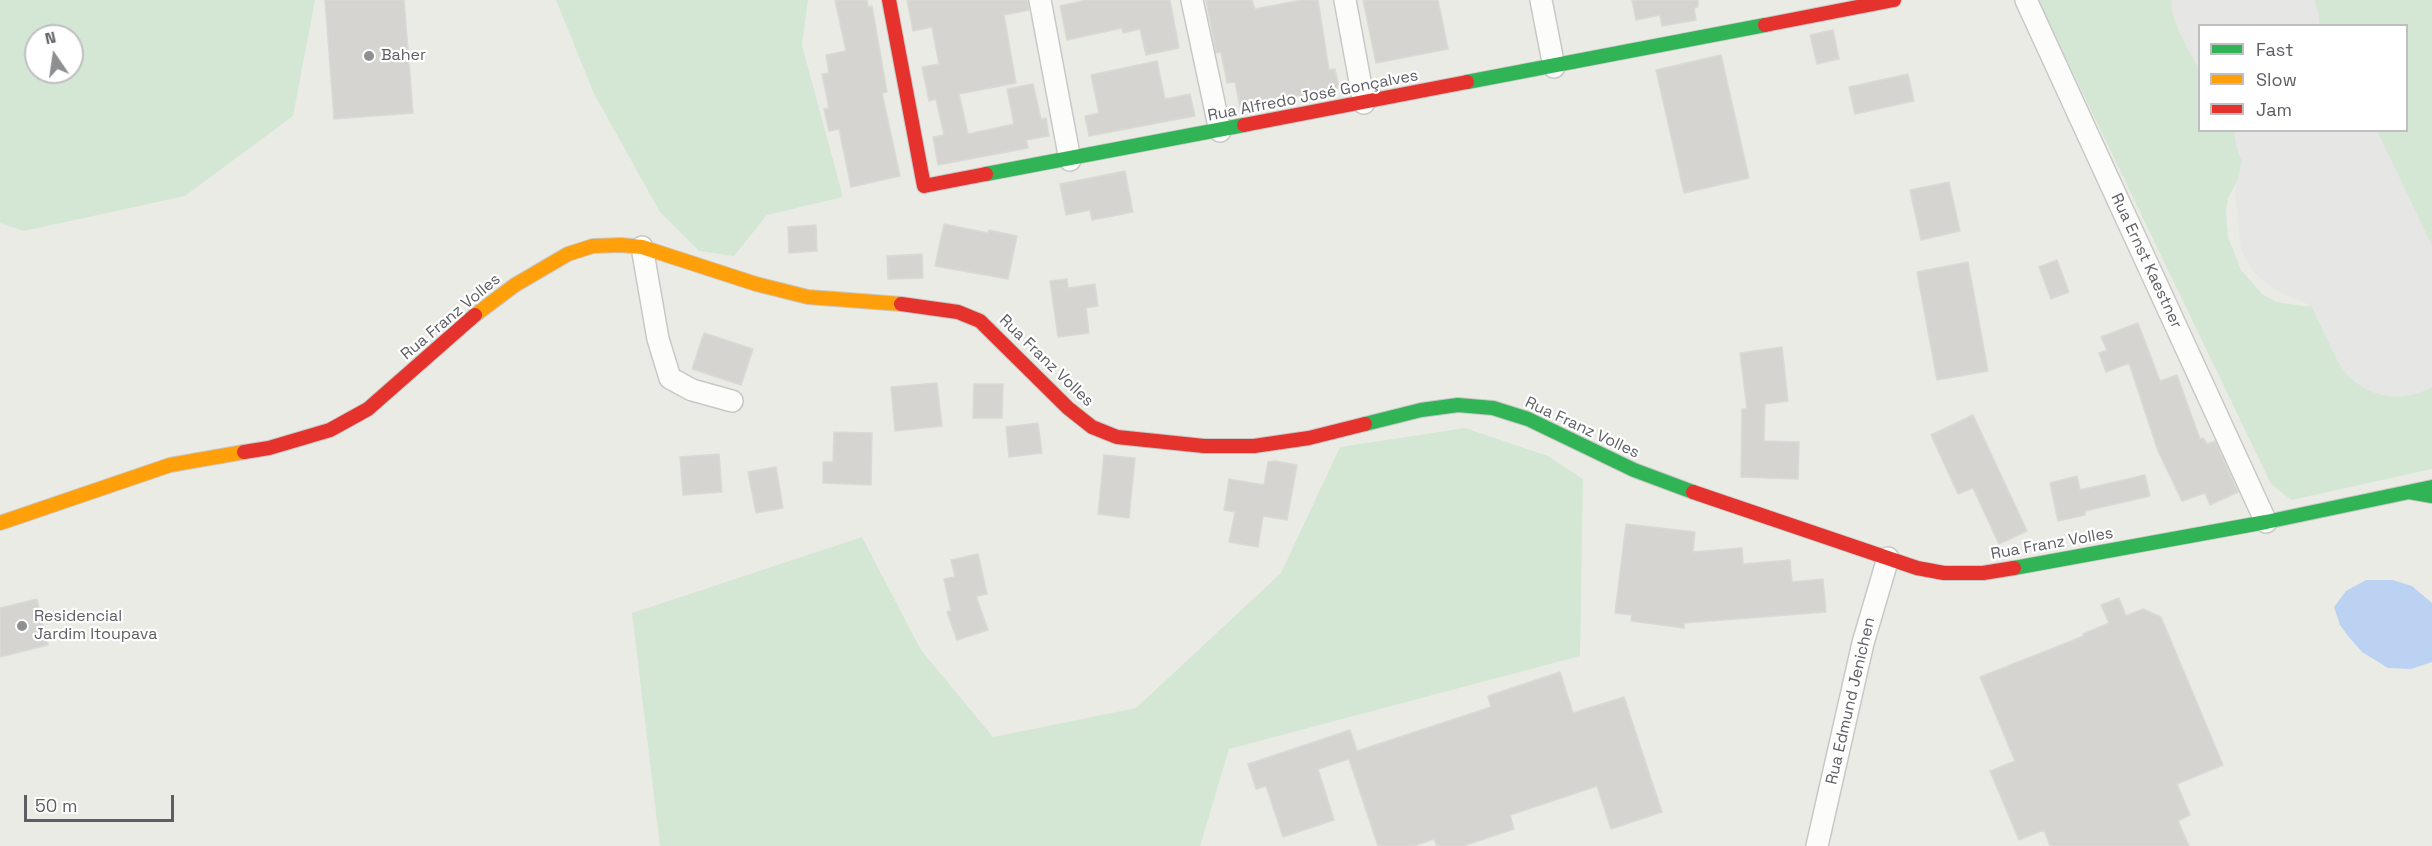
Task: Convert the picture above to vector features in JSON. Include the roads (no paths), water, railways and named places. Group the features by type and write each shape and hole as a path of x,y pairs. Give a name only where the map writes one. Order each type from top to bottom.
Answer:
{"street":[{"name":"Rua Alfredo José Gonçalves","path":"889,0 924,186 1070,160 1894,0"},
{"path":"1040,0 1070,160"},
{"path":"1192,0 1221,131"},
{"path":"1345,0 1364,103"},
{"path":"1541,0 1554,67"},
{"name":"Rua Ernst Kaestner","path":"2026,0 2266,522"},
{"name":"Rua Franz Volles","path":"0,523 56,506 170,465 287,444 330,430 368,409 481,310 546,266 568,254 593,246 642,247 756,284 808,297 916,305 958,312 980,321 1068,408 1092,427 1117,437 1204,446 1254,446 1309,438 1421,410 1458,405 1494,408 1528,419 1634,470 1917,568 1944,573 1983,573 2266,522 2432,487"},
{"path":"642,247 658,339 670,378 692,390 732,401"},
{"path":"2409,492 2432,496"},
{"name":"Rua Edmund Jenichen","path":"1817,846 1860,654 1888,558"}],"water":[{"path":"2366,580 2393,580 2412,586 2432,603 2432,662 2411,669 2388,668 2362,652 2348,636 2340,625 2334,607 2346,591"}],"place":[{"name":"Baher","path":"369,56"},
{"name":"Residencial Jardim Itoupava","path":"22,626"}]}
